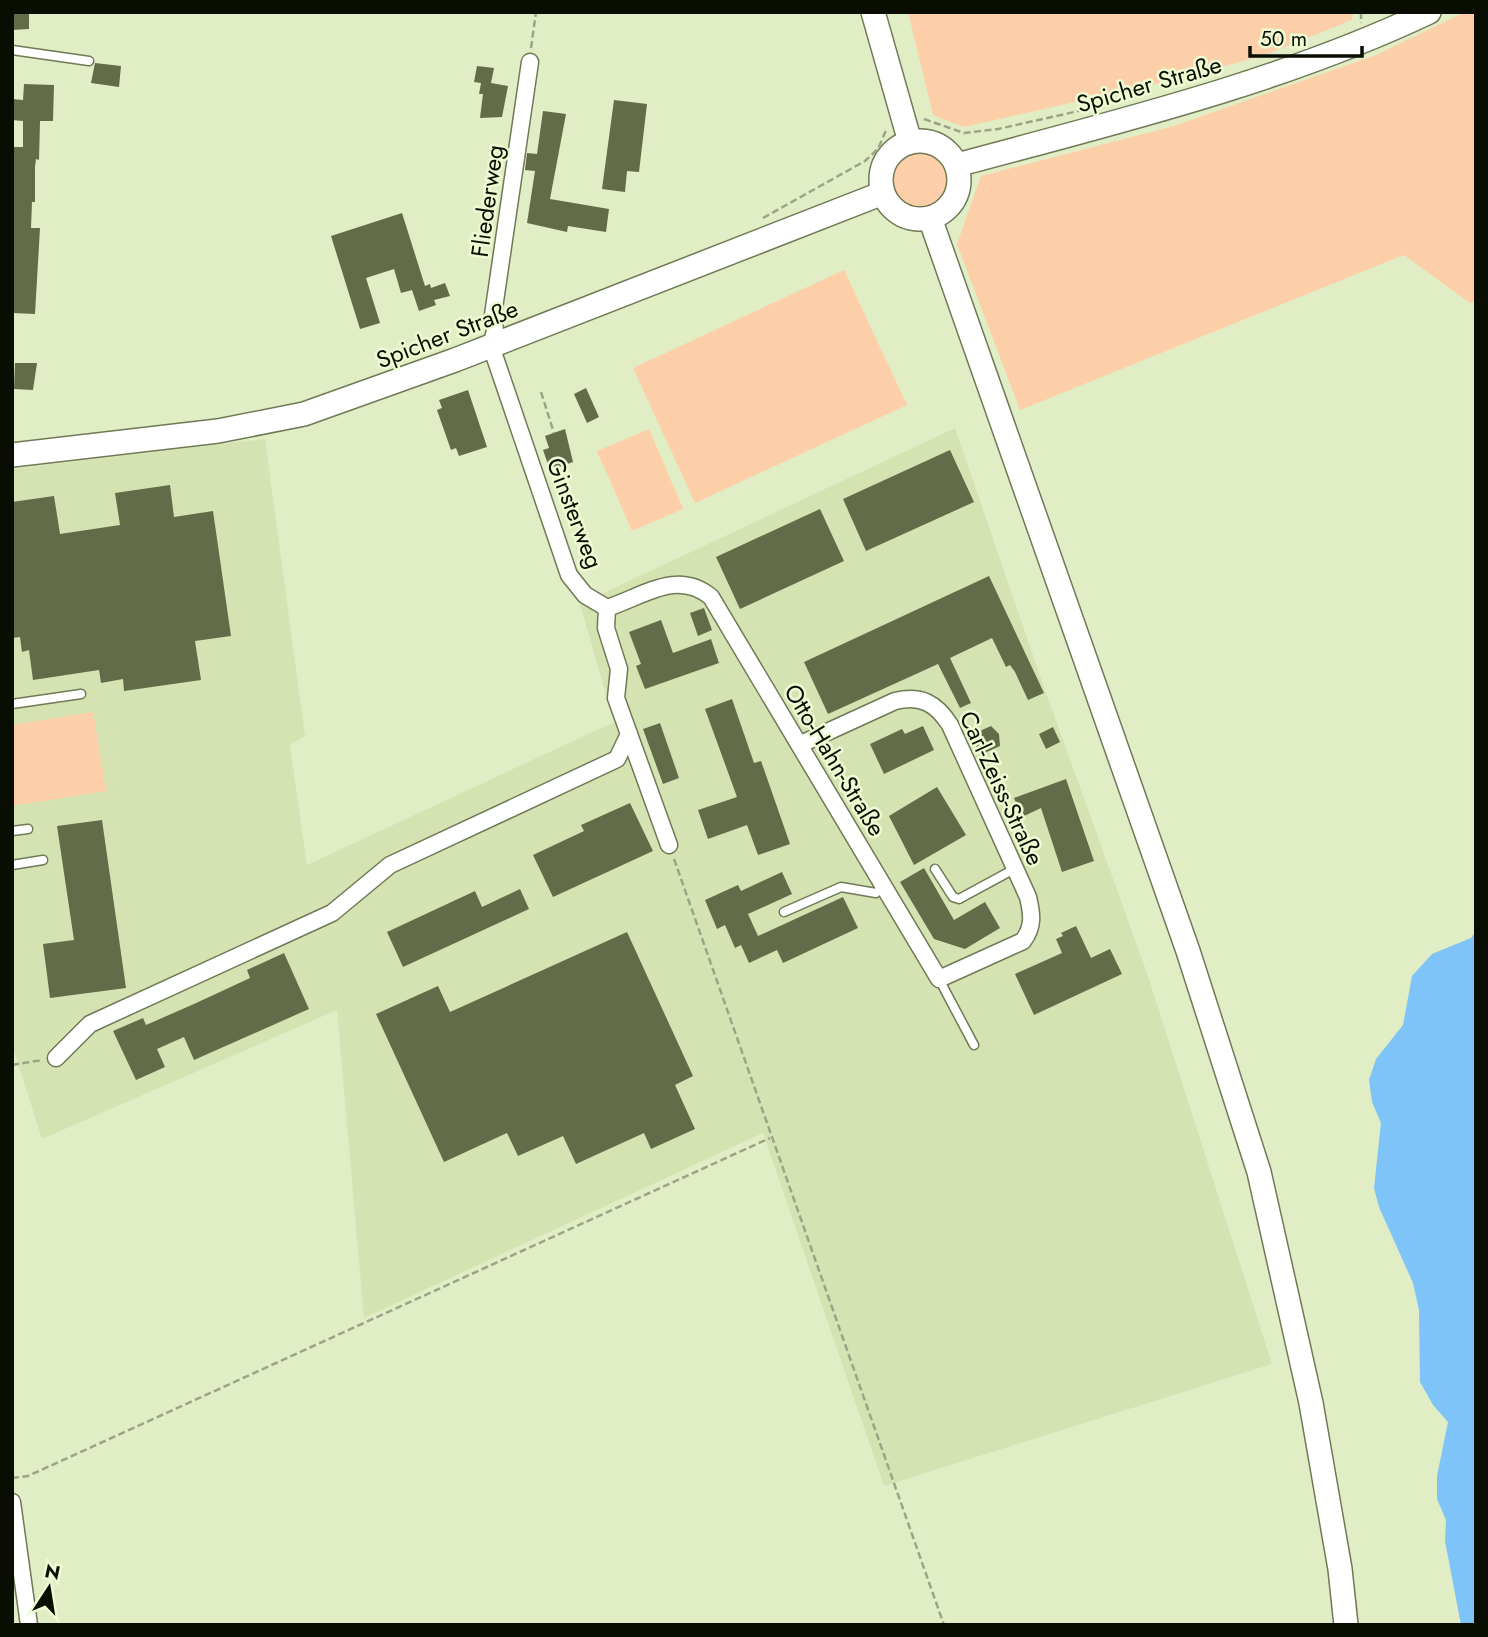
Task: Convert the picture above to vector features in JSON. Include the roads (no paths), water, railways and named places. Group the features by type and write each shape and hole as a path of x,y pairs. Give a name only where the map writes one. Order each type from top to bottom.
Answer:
{"main road":[{"path":"873,12 908,132 921,140 943,147 957,165 960,178 952,203 930,218 908,217 897,211 883,193 881,181 889,156 908,132"},
{"name":"Spicher Straße","path":"957,165 1203,97 1363,43 1429,12"},
{"name":"Spicher Straße","path":"12,455 123,443 277,421 342,402 883,193"},
{"path":"930,218 1188,951 1259,1172 1311,1403 1340,1569 1346,1625"}],"street":[{"name":"Fliederweg","path":"491,346 530,62"},
{"name":"Ginsterweg","path":"491,346 569,575 585,595 607,608"},
{"name":"Otto-Hahn-Straße","path":"607,608 682,582 696,585 710,597 801,744 939,979"},
{"path":"607,608 606,628 619,669 617,698 669,845"},
{"name":"Carl-Zeiss-Straße","path":"801,744 895,701 911,697 926,700 938,708 950,725 1016,868 1033,916 1029,933 1013,947 939,979"},
{"path":"56,1058 90,1024 332,913 390,865 617,759 629,734"},
{"path":"12,1502 29,1625"}],"lane":[{"path":"12,50 89,61"},
{"path":"12,704 81,694"},
{"path":"12,831 28,829"},
{"path":"12,865 43,860"},
{"path":"936,869 953,897 959,899 1016,868"},
{"path":"784,912 841,887 876,893 884,886"},
{"name":"Otto-Hahn-Straße","path":"939,979 974,1045"}],"water":[{"path":"1476,931 1476,1625 1461,1625 1445,1541 1446,1520 1437,1499 1437,1476 1448,1422 1433,1405 1420,1382 1419,1310 1413,1283 1379,1207 1374,1188 1381,1123 1372,1102 1369,1080 1376,1059 1403,1025 1412,976 1432,954 1471,938"}]}
